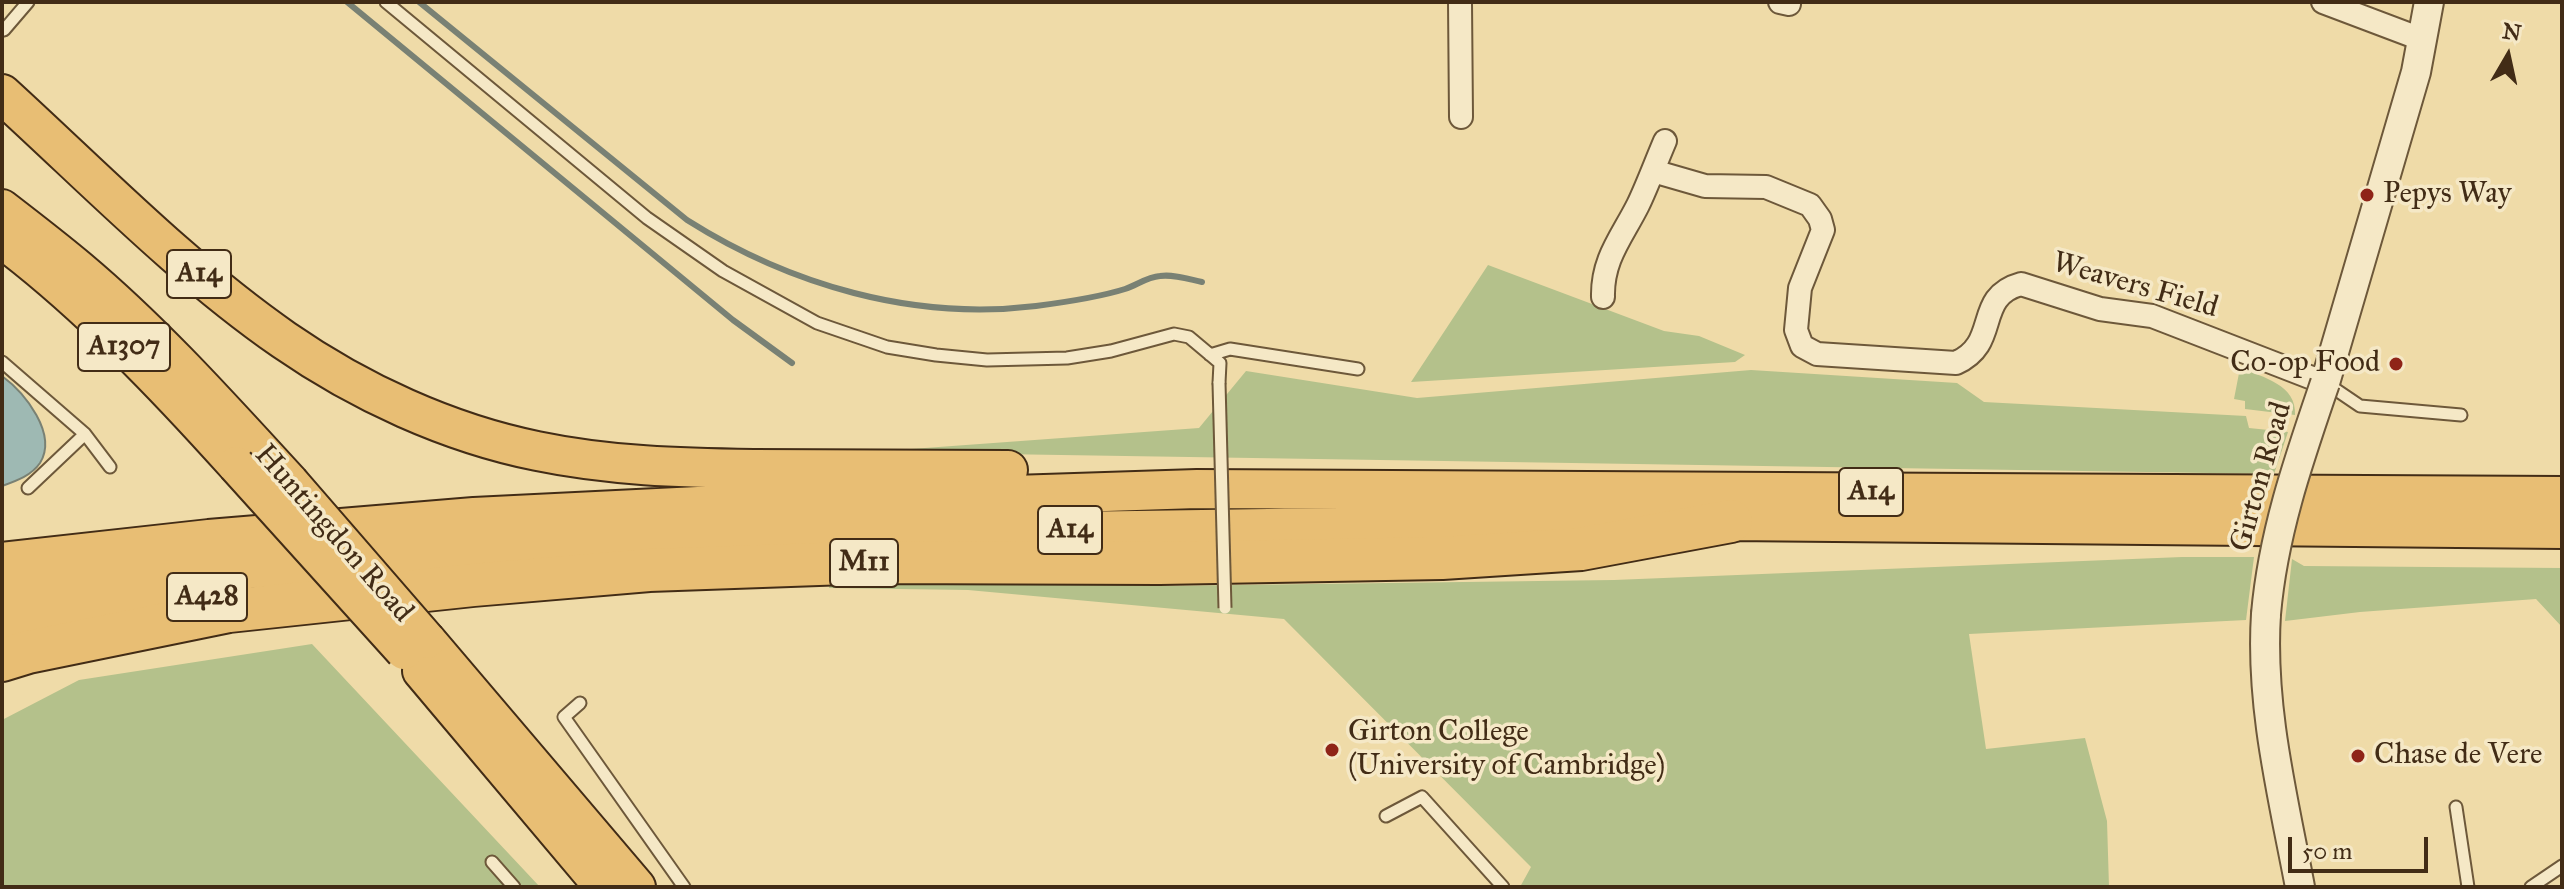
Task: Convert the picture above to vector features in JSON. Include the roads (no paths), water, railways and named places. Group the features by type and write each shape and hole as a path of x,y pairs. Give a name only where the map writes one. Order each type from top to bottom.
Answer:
{"highway":[{"name":"A14","path":"2,94 213,287 285,341 376,395 473,433 536,451 612,463 681,468 1006,470 1103,474 1197,489"},
{"name":"A14","path":"2,562 209,539 474,517 739,504 1197,489 2562,496"},
{"name":"A14","path":"2,595 180,575 410,555 740,536 1731,521 2562,529"},
{"name":"M11","path":"2,660 229,611 649,570 875,562 1160,563 1442,558 1581,549 1731,521"},
{"name":"A428","path":"2,628 353,575 410,555"}],"main road":[{"name":"Huntingdon Road","path":"2,208 80,269 143,328 206,390 290,482 603,887"},
{"name":"Huntingdon Road","path":"2,240 123,347 183,406 236,465 415,645 637,887"}],"street":[{"path":"1460,2 1461,117"},
{"path":"2323,2 2421,39"},
{"name":"Girton Road","path":"2300,887 2273,746 2266,689 2264,641 2271,572 2283,511 2325,383 2416,72 2429,2"},
{"path":"1603,297 1602,280 1613,247 1637,207 1665,141"},
{"name":"Weavers Field","path":"1653,171 1705,186 1766,187 1810,205 1820,219 1823,230 1800,288 1796,330 1802,346 1817,354 1956,363 1971,357 1980,345 1998,295 2008,287 2021,284 2100,309 2152,316 2325,383"}],"lane":[{"path":"4,30 28,2"},
{"path":"386,2 647,218 723,271 817,323 887,347 987,360 1067,358 1111,351 1174,334 1189,337 1220,363 1225,608"},
{"path":"1210,355 1230,349 1358,369"},
{"path":"2,362 85,434 110,467"},
{"path":"2325,383 2360,406 2461,415"},
{"path":"28,488 85,434"},
{"path":"580,703 564,717 684,887"},
{"path":"1386,816 1422,797 1503,887"},
{"path":"2456,807 2468,887"},
{"path":"492,862 514,887"},
{"path":"2531,887 2562,866"}],"water":[{"path":"2,376 29,403 42,427 45,440 44,452 36,468 23,478 2,486"}],"waterway":[{"path":"347,2 733,320 792,363"},
{"path":"419,2 687,220 727,243 810,280 899,303 990,309 1093,297 1160,276 1202,282"}],"place":[{"name":"Pepys Way","path":"2367,195"},
{"name":"Co-op Food","path":"2396,364"},
{"name":"Girton College (University of Cambridge)","path":"1332,750"},
{"name":"Chase de Vere","path":"2358,756"}]}
